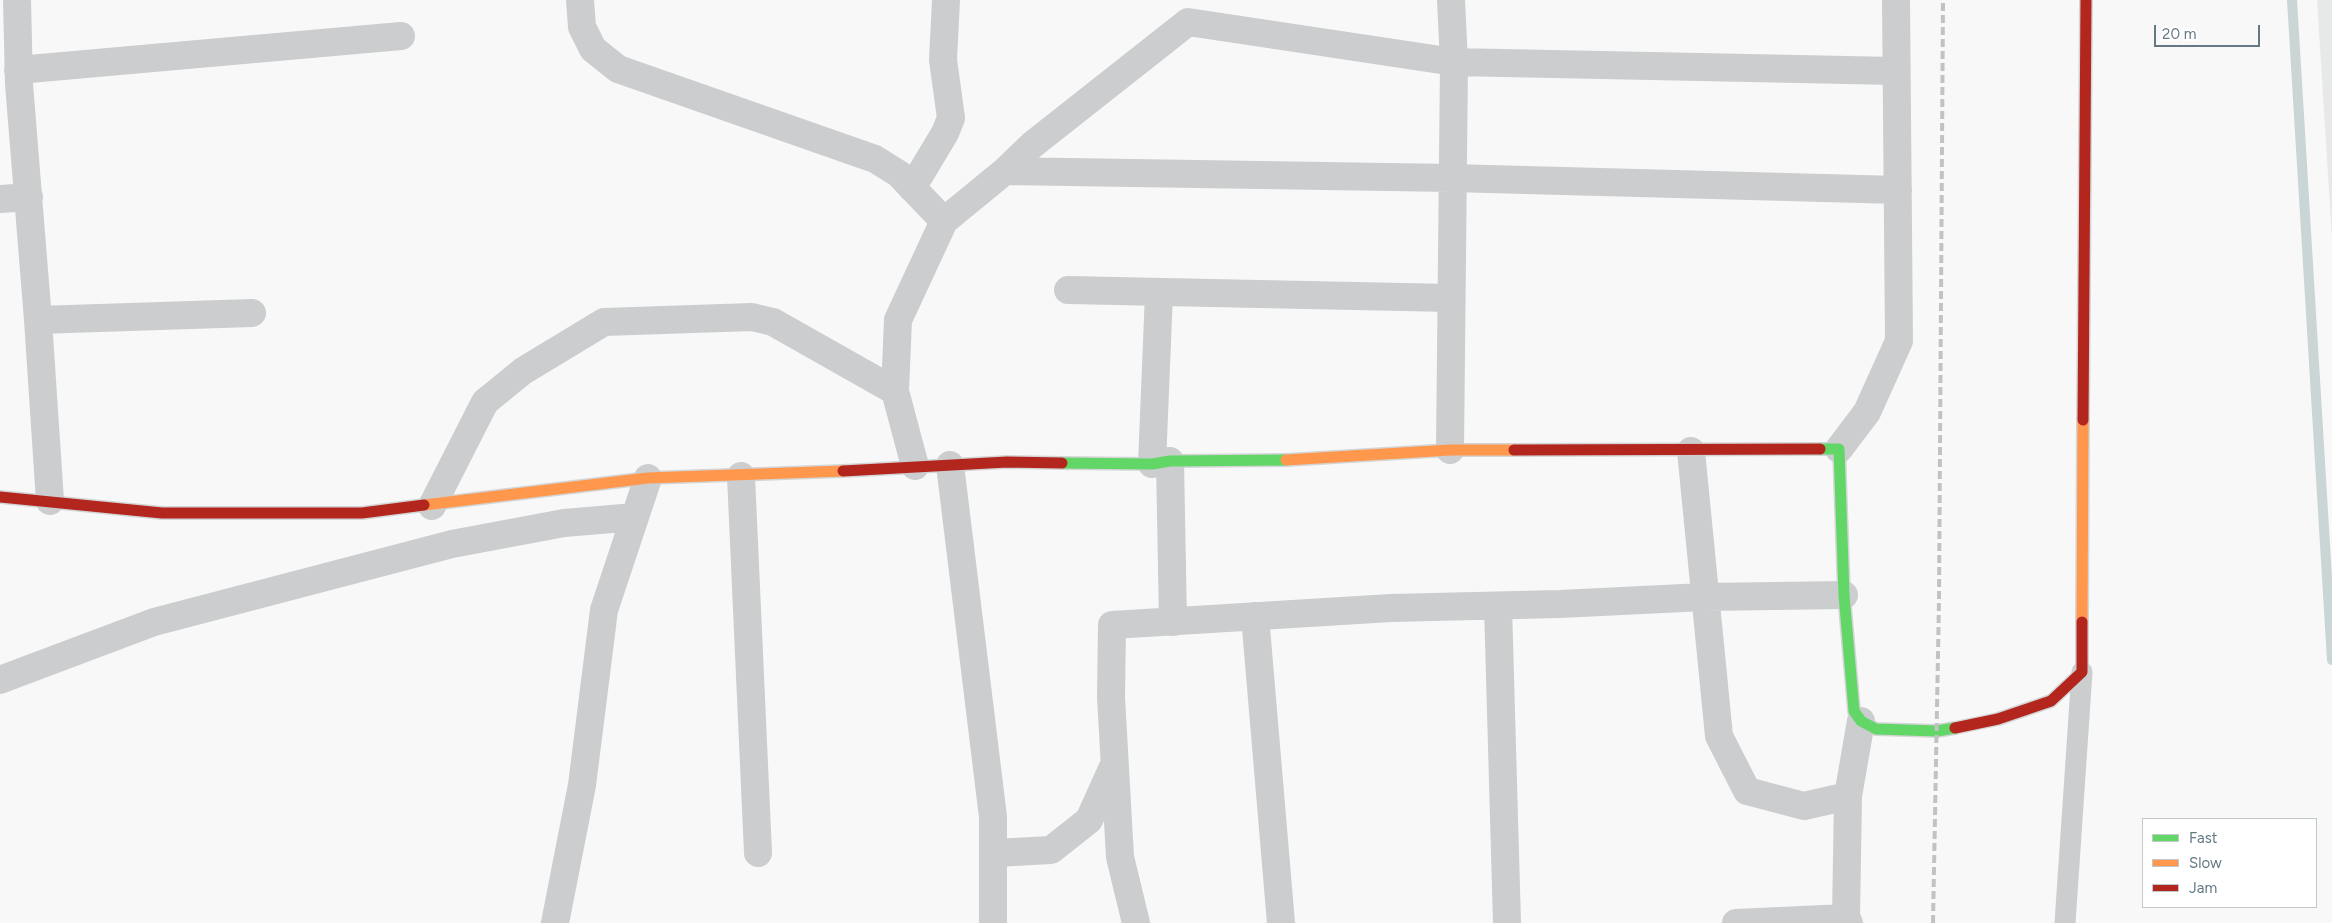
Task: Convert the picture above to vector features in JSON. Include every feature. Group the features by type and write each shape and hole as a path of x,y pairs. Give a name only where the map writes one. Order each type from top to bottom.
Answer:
{"street":[{"path":"17,0 18,70 50,501"},
{"path":"580,0 582,27 592,49 618,68 875,158 898,174 944,221"},
{"path":"912,188 945,133 951,118 943,66 946,0"},
{"path":"1450,450 1454,62 1451,0"},
{"path":"1896,0 1899,341 1867,412 1839,449 1844,595 1854,711 1861,721 1876,729 1936,731 1998,719 2051,701 2082,672 2086,0"},
{"path":"915,466 895,391 898,320 944,221 1005,171 1032,145 1188,22 1454,62 1896,71"},
{"path":"18,70 401,36"},
{"path":"1005,171 1452,178 1898,190"},
{"path":"0,199 28,197"},
{"path":"1068,290 1452,298"},
{"path":"1159,293 1161,462 1173,622"},
{"path":"38,320 252,313"},
{"path":"432,506 485,402 523,371 604,322 752,318 773,322 895,391"},
{"path":"0,497 162,513 362,513 432,506 648,478 741,476 1007,462 1305,460 1450,450 1691,451 1839,449"},
{"path":"1691,451 1719,736 1747,791 1804,806 1848,796"},
{"path":"950,465 993,818 995,853 994,923"},
{"path":"741,476 758,853"},
{"path":"555,923 582,785 604,610 648,478"},
{"path":"0,680 154,622 452,544 564,523 635,517"},
{"path":"1136,923 1120,857 1111,697 1112,625 1391,608 1498,606 1704,596 1844,595"},
{"path":"1498,606 1507,923"},
{"path":"1255,616 1281,923"},
{"path":"1736,923 1847,920 1848,796 1861,721"},
{"path":"995,853 1051,850 1090,820 1115,763"}],"lane":[{"path":"2065,923 2082,672"}],"shaded area":[{"path":"2317,0 2332,0 2332,238"}],"waterway":[{"path":"2292,0 2332,660"}],"railway":[{"path":"1933,923 1939,600 1943,0"}],"traffic: fast":[{"path":"1820,449 1839,449 1844,595 1854,711 1861,721 1876,729 1937,731 1955,728"},
{"path":"1062,463 1152,464 1170,461 1286,460"}],"traffic: slow":[{"path":"2082,622 2083,420"},
{"path":"1286,460 1450,450 1514,450"},
{"path":"424,505 648,478 843,471"}],"traffic: jam":[{"path":"2083,420 2086,0"},
{"path":"1514,450 1820,449"},
{"path":"843,471 1007,462 1062,463"},
{"path":"0,497 162,513 362,513 424,505"},
{"path":"1955,728 1998,719 2051,701 2082,672 2082,622"}]}
